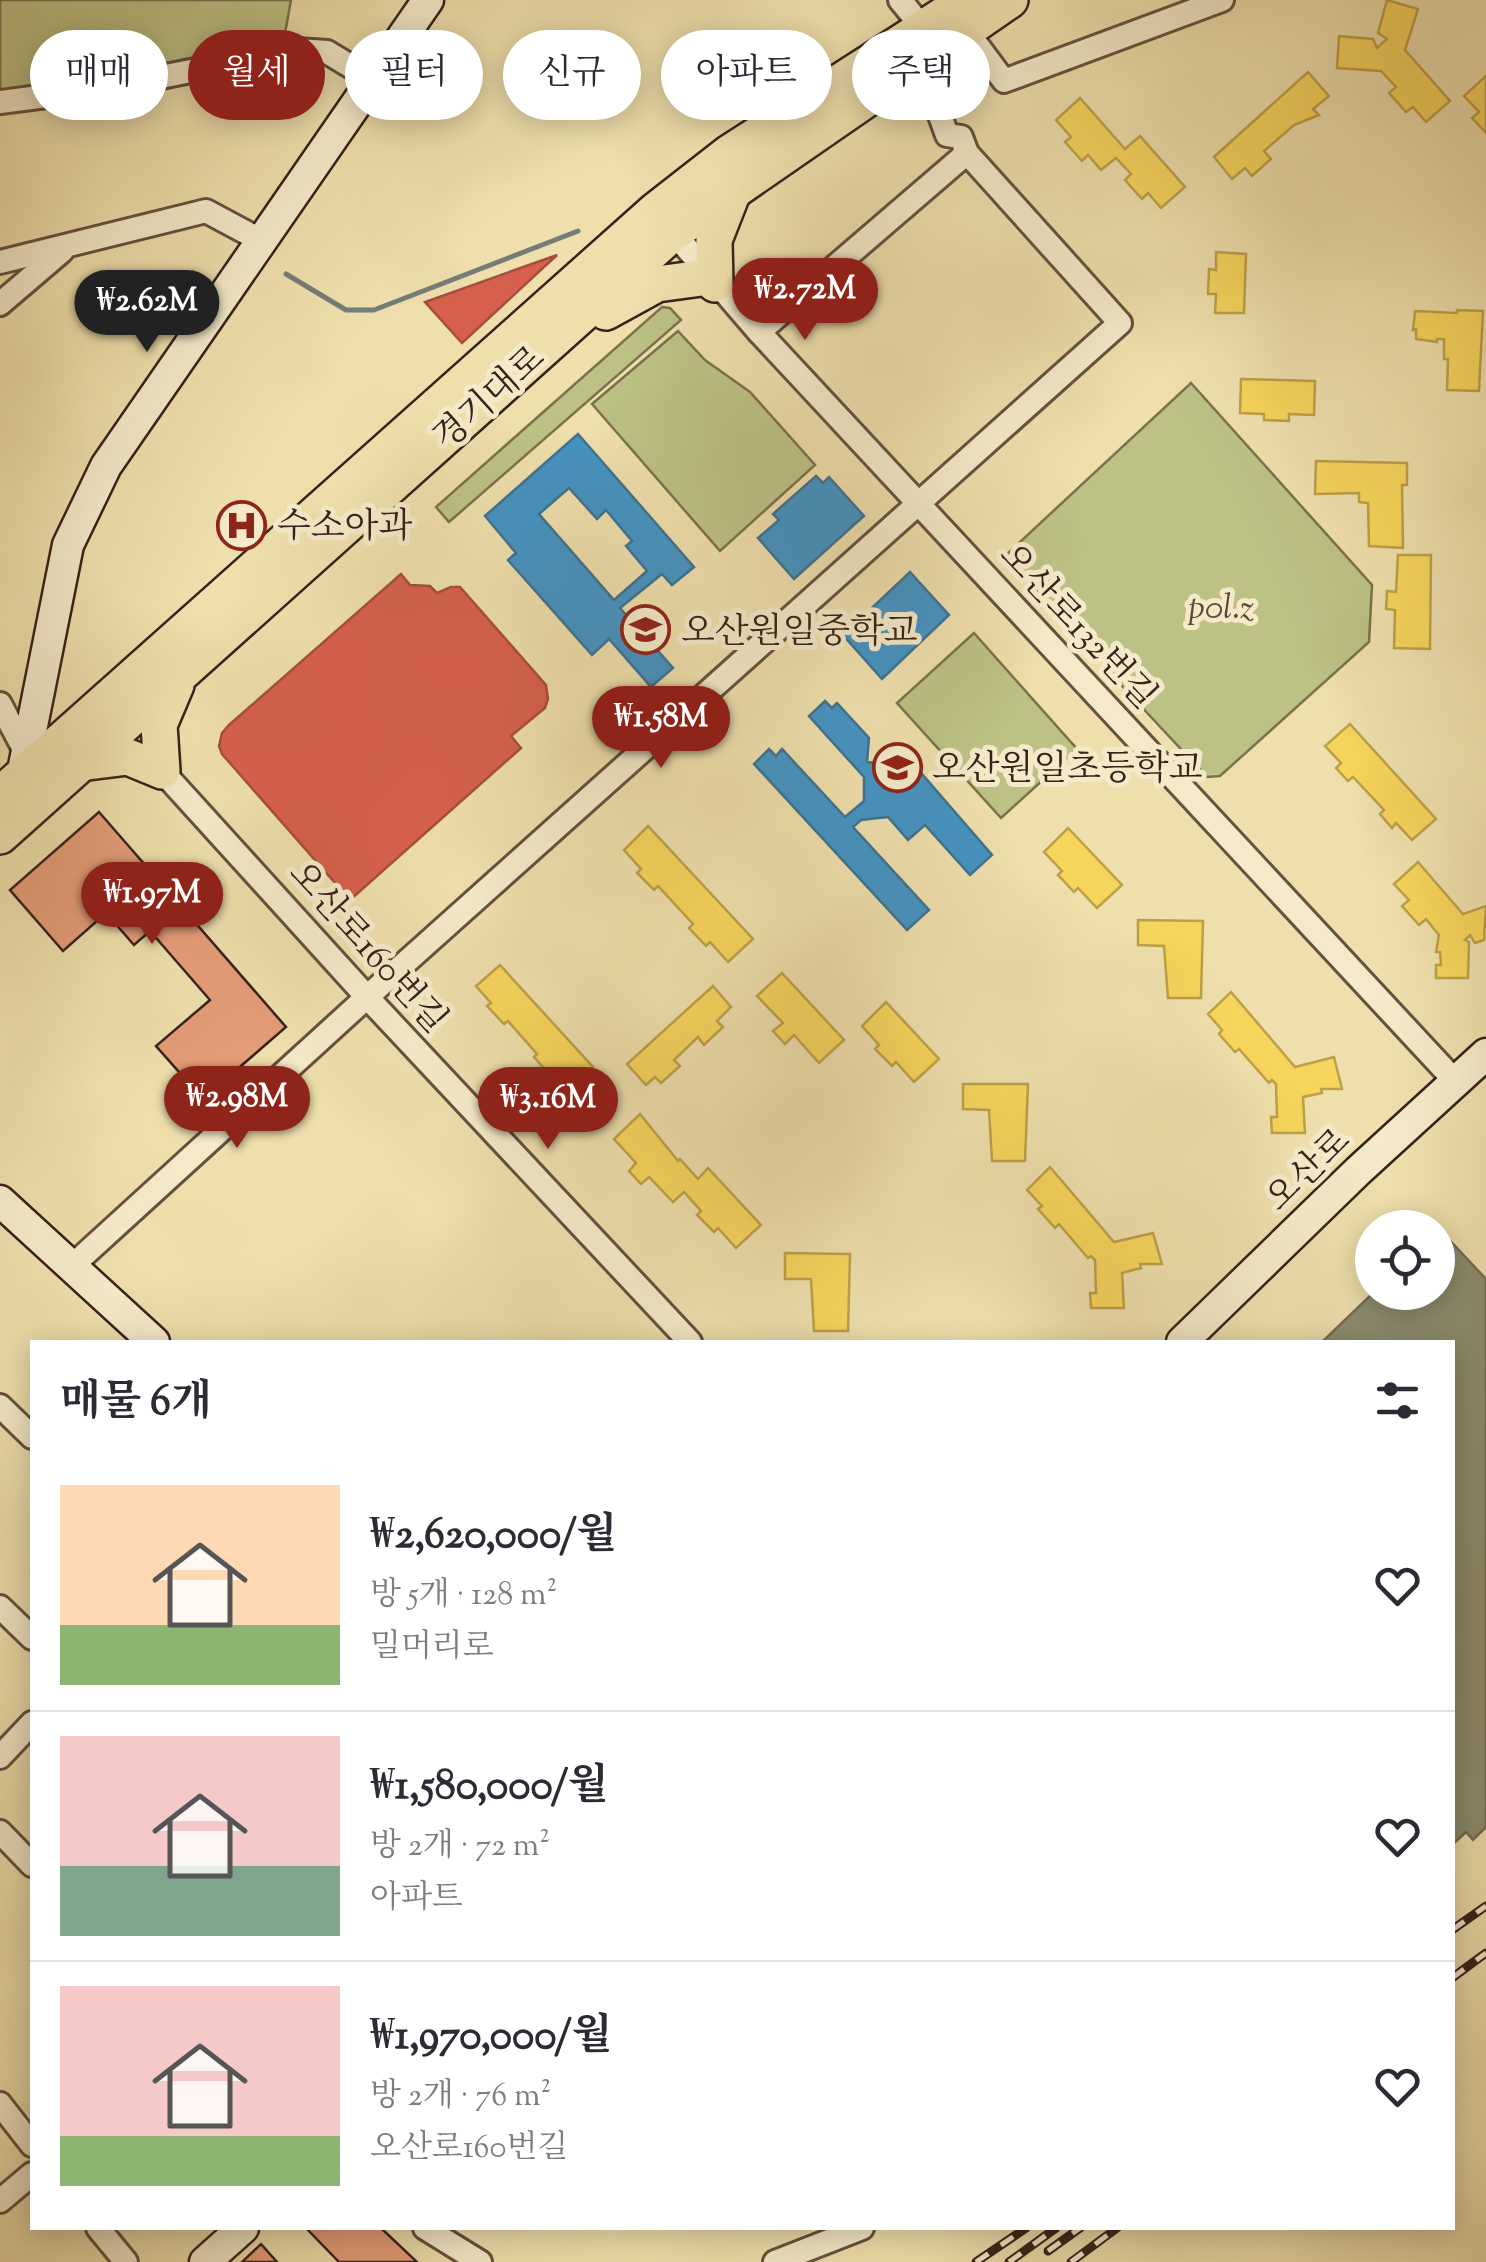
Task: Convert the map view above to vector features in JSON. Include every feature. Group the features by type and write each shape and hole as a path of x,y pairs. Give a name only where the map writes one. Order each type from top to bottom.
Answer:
{"main road":[{"path":"407,30 428,0"},
{"name":"경기대로","path":"14,795 80,763 181,673 536,353 729,153 923,28 1010,0"},
{"name":"경기대로","path":"14,795 664,221 734,189 966,15"},
{"path":"14,795 68,545 106,466 345,120"},
{"path":"536,353 657,284 712,280 714,240 734,189"},
{"path":"80,763 128,757 162,771 159,725 181,673"},
{"name":"오산로","path":"1184,1340 1358,1170 1486,1054"},
{"path":"0,1201 152,1340"},
{"path":"205,2262 241,2230"}],"street":[{"path":"900,0 923,28"},
{"path":"966,15 1004,81 1222,0"},
{"path":"0,102 100,89 297,50 328,52 345,63"},
{"path":"72,1266 1120,323 967,152 961,137 947,134 942,120"},
{"path":"759,332 967,152"},
{"path":"0,262 206,211 262,241"},
{"name":"오산로132번길","path":"664,221 759,332 1456,1082"},
{"path":"0,304 69,246"},
{"path":"0,704 14,795"},
{"name":"오산로160번길","path":"162,771 367,997 683,1334"},
{"path":"0,1406 30,1434"},
{"path":"0,1607 30,1636"},
{"path":"0,1757 30,1725"},
{"path":"0,1832 30,1863"},
{"path":"0,2104 30,2142"},
{"path":"0,2200 30,2176"},
{"path":"100,2230 126,2262"},
{"path":"428,2230 480,2262"},
{"path":"775,2262 857,2230"}],"green space":[{"path":"0,0 291,0 286,30 188,30 188,59 168,63 168,30 30,30 30,91 0,97"},
{"path":"662,307 670,308 681,320 449,522 436,507"},
{"path":"678,331 705,360 750,392 815,465 720,551 592,404"},
{"name":"p0l.z","path":"1191,383 1372,585 1369,642 1220,776 1207,777 1109,672 1102,653 1090,639 1052,607 1006,555"},
{"path":"974,633 1077,749 1001,818 897,703"}],"building: 주거":[{"path":"1387,0 1418,9 1405,50 1450,101 1426,122 1413,107 1406,112 1389,93 1396,87 1381,71 1337,68 1339,36 1373,39 1377,48 1387,39 1378,33"},
{"path":"1308,72 1329,96 1313,109 1319,115 1294,125 1264,151 1271,159 1252,176 1245,168 1232,179 1214,157"},
{"path":"1486,76 1486,133 1472,118 1479,112 1464,96"},
{"path":"1080,98 1125,149 1140,136 1185,187 1161,208 1148,193 1142,199 1125,180 1131,174 1116,158 1101,170 1088,155 1082,161 1065,142 1071,137 1056,120"},
{"path":"1216,252 1246,254 1244,313 1215,313 1216,294 1208,294 1209,269 1216,270"},
{"path":"1415,311 1483,311 1479,391 1447,390 1444,339 1416,339 1416,329 1413,330"},
{"path":"1241,379 1315,381 1314,415 1289,414 1289,421 1264,420 1264,414 1240,413"},
{"path":"1316,461 1407,463 1407,485 1402,485 1403,548 1369,546 1368,503 1359,502 1359,493 1315,494"},
{"path":"1398,555 1431,555 1430,649 1394,648 1395,610 1386,609 1387,591 1396,592"},
{"path":"1350,724 1436,819 1412,840 1396,823 1392,828 1380,814 1384,810 1353,777 1348,781 1336,768 1341,763 1325,746"},
{"path":"648,826 753,939 728,962 710,942 706,946 689,928 693,924 658,886 654,890 637,873 641,869 624,850"},
{"path":"1068,828 1122,885 1097,908 1078,888 1074,892 1044,852"},
{"path":"1418,862 1463,914 1486,906 1484,940 1475,943 1470,935 1465,940 1469,942 1468,978 1436,978 1436,965 1441,965 1440,952 1436,952 1439,935 1426,919 1419,925 1402,906 1409,900 1394,884"},
{"path":"1138,920 1203,921 1201,998 1168,998 1164,946 1138,945"},
{"path":"500,965 593,1067 568,1089 534,1057 537,1054 508,1021 504,1024 487,1006 491,1003 476,986"},
{"path":"782,973 844,1040 819,1063 794,1035 785,1044 773,1031 783,1023 757,996"},
{"path":"713,986 731,1007 717,1021 723,1027 704,1045 698,1037 674,1060 680,1066 661,1083 655,1077 646,1085 627,1064"},
{"path":"1231,992 1295,1067 1334,1057 1342,1089 1321,1089 1322,1093 1303,1097 1305,1133 1272,1133 1271,1117 1277,1117 1276,1084 1272,1080 1269,1083 1239,1049 1235,1052 1208,1014"},
{"path":"886,1002 939,1059 914,1082 896,1062 892,1066 875,1049 879,1045 862,1026"},
{"path":"963,1084 1028,1084 1025,1161 992,1161 989,1110 963,1109"},
{"path":"640,1114 678,1161 698,1179 708,1168 761,1225 736,1248 718,1228 714,1232 697,1215 701,1211 684,1192 673,1202 649,1177 641,1184 629,1171 636,1163 614,1139"},
{"path":"1050,1167 1114,1242 1153,1233 1162,1264 1140,1264 1141,1268 1122,1273 1124,1308 1091,1308 1090,1293 1096,1293 1095,1260 1088,1258 1059,1224 1055,1228 1027,1190"},
{"path":"785,1253 850,1254 848,1331 814,1331 811,1279 785,1279"}],"building: 상업":[{"path":"557,255 462,343 425,302"},
{"path":"401,574 410,585 430,586 437,593 460,587 546,685 548,699 545,708 511,736 521,748 350,900 219,746 229,725"}],"building: 학교":[{"path":"578,434 694,567 672,585 662,574 620,608 673,668 651,687 609,639 592,655 508,560 516,553 485,516","holes":["569,488 597,519 606,510 632,541 626,546 647,571 614,600 539,514"]},
{"path":"816,476 823,483 829,477 864,516 794,579 758,538 779,520 773,514"},
{"path":"910,572 949,615 882,679 843,635"},
{"path":"825,701 832,708 837,703 869,738 867,762 915,766 992,855 970,875 925,825 908,840 888,817 861,820 853,827 929,910 907,930 754,764 769,749 776,756 782,749 845,817 864,801 864,777 809,716"}],"building: 공업":[{"path":"1455,1246 1486,1279 1486,1827 1473,1840 1466,1832 1455,1842 1455,1340 1324,1340 1355,1310 1455,1310"}],"building: 기타":[{"path":"99,812 286,1027 203,1099 156,1046 210,1000 150,931 134,945 106,913 63,951 10,890"},
{"path":"308,2230 383,2230 417,2262 339,2262"},
{"path":"261,2244 277,2262 242,2262"}],"waterway":[{"path":"286,274 346,310 374,310 578,231"}],"railway":[{"path":"1455,1928 1486,1906"},
{"path":"1455,1976 1486,1953"},
{"path":"976,2262 1023,2230"},
{"path":"1009,2262 1053,2230"},
{"path":"1048,2251 1077,2230"},
{"path":"1071,2262 1114,2230"}],"place":[{"name":"수소아과","path":"242,525"},
{"name":"오산원일중학교","path":"646,630"},
{"name":"오산원일초등학교","path":"897,767"}]}
